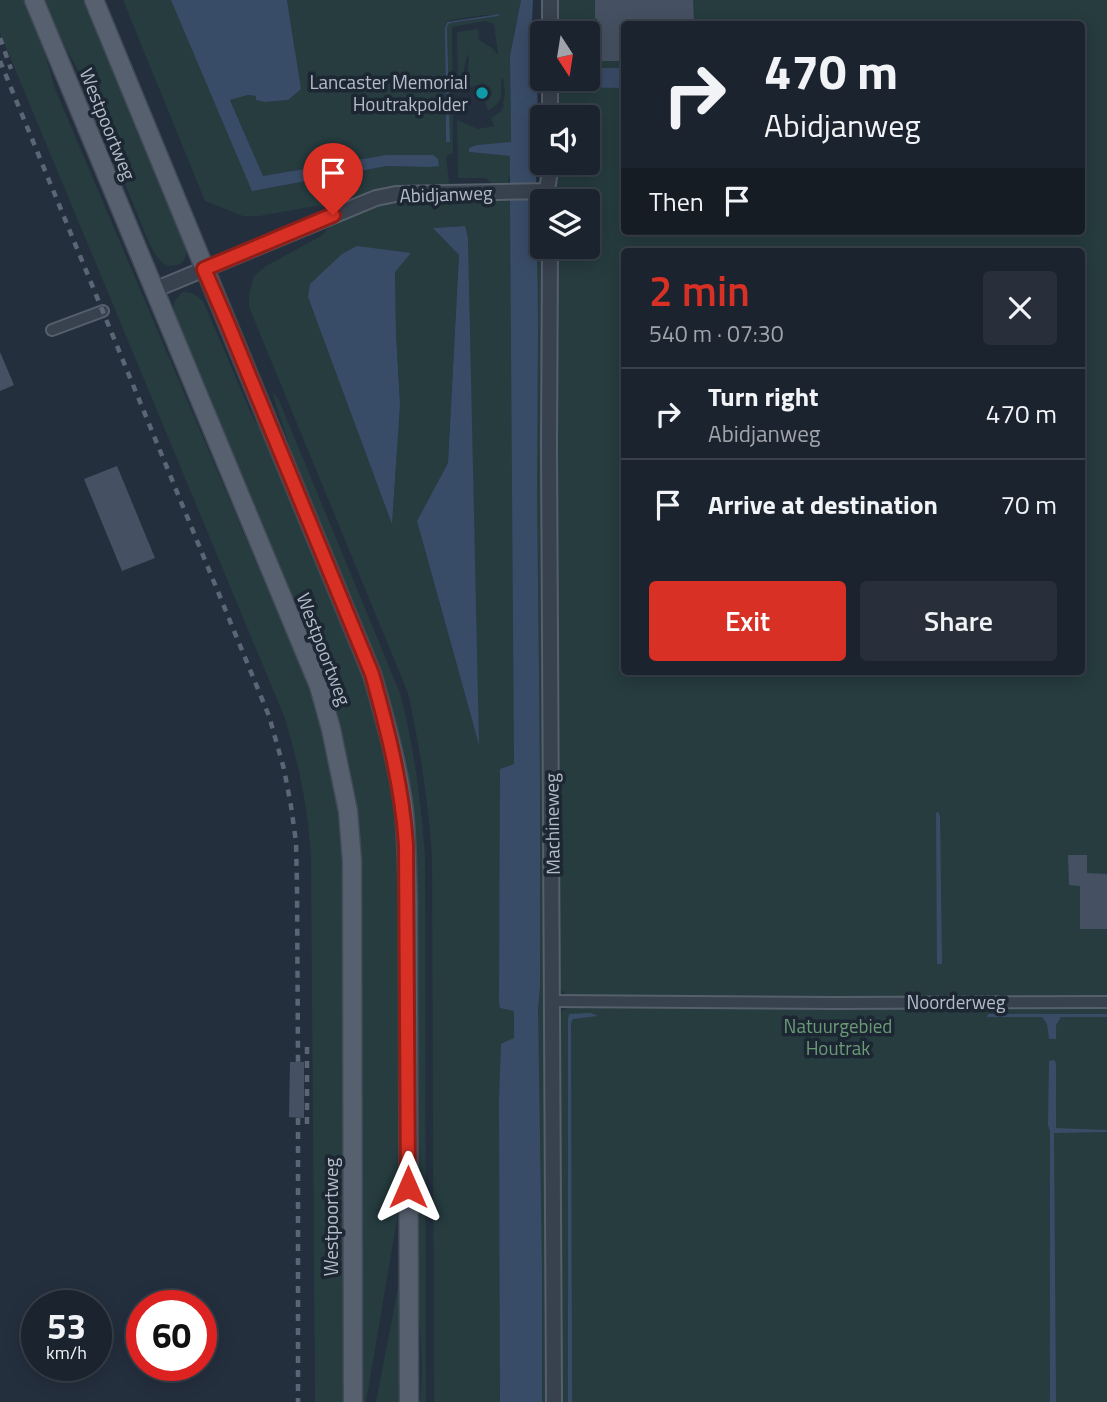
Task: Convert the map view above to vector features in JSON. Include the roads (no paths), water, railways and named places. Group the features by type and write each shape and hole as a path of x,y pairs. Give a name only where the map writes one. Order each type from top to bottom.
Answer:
{"main road":[{"name":"Westpoortweg","path":"34,0 318,686 331,729 348,811 352,861 353,1402"},
{"name":"Westpoortweg","path":"94,0 372,674 388,729 404,811 408,903 409,1402"}],"street":[{"path":"550,0 550,21"},
{"name":"Abidjanweg","path":"154,290 376,198 396,194 530,194"},
{"name":"Machineweg","path":"551,259 549,447 554,1402"},
{"path":"52,330 103,311"},
{"name":"Noorderweg","path":"553,1001 1107,1002"}],"water":[{"path":"171,0 287,0 301,89 288,100 265,102 256,100 256,96 248,95 230,100 263,176 386,155 433,155 438,159 439,166 387,166 252,191"},
{"path":"521,0 533,0 530,21 530,91 538,91 537,105 530,105 530,175 536,175 536,189 530,189 530,259 537,259 538,325 538,1010 542,1402 500,1402 501,1044 514,1038 514,1011 500,1008 499,1000 500,769 514,764 510,156 469,152 469,148 477,145 511,142 510,56"},
{"path":"500,14 450,23 447,26 450,142 446,142 447,22"},
{"path":"600,68 621,68 621,88 600,88"},
{"path":"465,226 468,238 479,745 417,521 448,463 459,255 433,228"},
{"path":"357,246 411,253 395,272 400,405 392,524 308,297 310,284 342,254"},
{"path":"938,812 940,816 942,964 937,964"},
{"path":"591,1013 598,1016 573,1019 571,1023 572,1402 568,1402 568,1019 569,1014"},
{"path":"988,1014 1107,1014 1107,1017 1061,1017 1056,1025 1056,1039 1049,1039 1047,1024 1042,1017 987,1017"},
{"path":"1054,1060 1056,1128 1107,1132 1054,1133 1056,1402 1050,1402 1048,1125 1049,1061"}],"railway":[{"path":"0,38 11,69"},
{"path":"0,61 269,716 284,769 296,842 298,1062"},
{"path":"307,1047 307,1124"},
{"path":"298,1118 298,1402"}],"place":[{"name":"Lancaster Memorial Houtrakpolder","path":"482,93"}],"park label":[{"name":"Natuurgebied Houtrak","path":"838,1037"}]}
